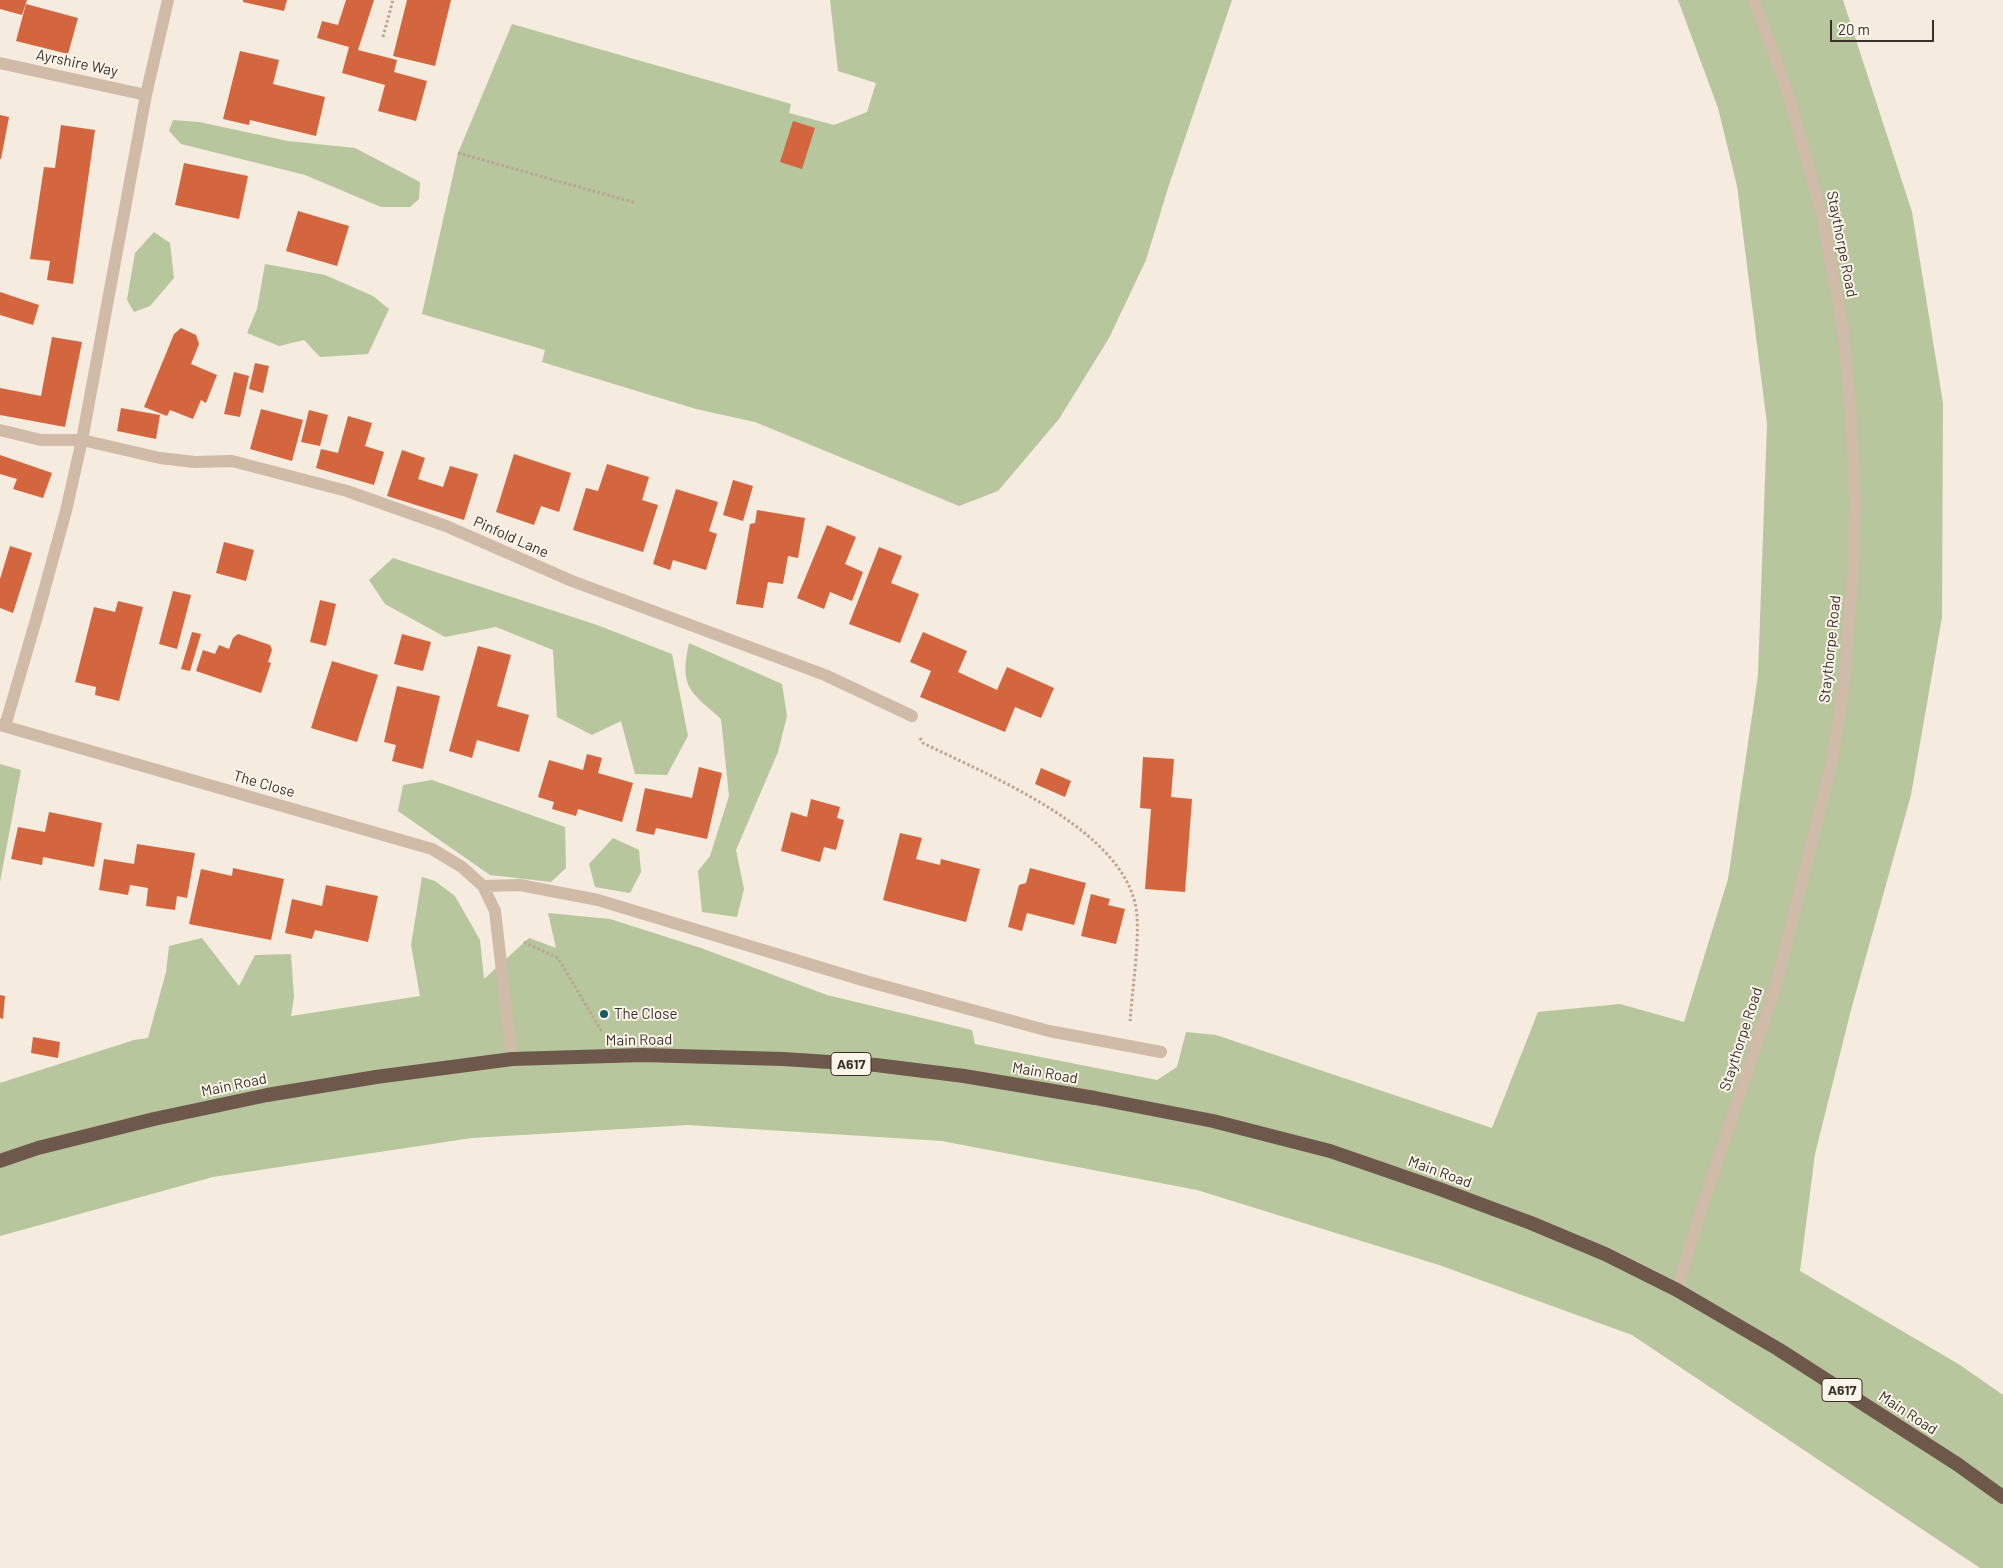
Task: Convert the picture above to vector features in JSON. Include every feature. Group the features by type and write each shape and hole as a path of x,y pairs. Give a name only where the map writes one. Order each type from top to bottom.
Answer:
{"highway":[{"name":"Main Road","path":"0,1161 38,1148 134,1124 267,1095 376,1077 512,1059 695,1056 783,1059 876,1065 964,1076 1095,1098 1213,1121 1330,1151 1531,1223 1605,1254 1677,1290 1778,1349 1957,1464 2003,1497"}],"street":[{"path":"2,725 63,522 82,440 146,95 168,0"},
{"name":"Staythorpe Road","path":"1677,1290 1700,1213 1776,985 1833,757 1844,685 1853,573 1855,503 1852,434 1843,329 1820,210 1788,92 1754,0"},
{"name":"Ayrshire Way","path":"0,63 146,95"},
{"name":"Pinfold Lane","path":"0,430 41,440 82,440 160,458 195,462 232,462 347,491 446,526 572,581 825,675 912,716"},
{"name":"The Close","path":"2,725 432,849 462,867 483,886 495,911 512,1059"},
{"path":"483,886 520,885 598,900 862,980 1049,1031 1161,1052"}],"path":[{"path":"383,37 393,0"},
{"path":"458,153 636,203"},
{"path":"912,716 915,730 923,743 1019,791 1063,816 1090,837 1111,860 1130,886 1137,916 1128,1046"},
{"path":"495,911 519,920 524,942 558,958 616,1057"}],"green space":[{"path":"830,0 1232,0 1168,188 1146,260 1109,338 1059,419 998,491 959,506 755,422 696,409 542,362 545,350 422,314 458,153 512,24 791,104 789,113 834,125 867,112 876,83 838,71"},
{"path":"1678,0 1843,0 1912,212 1943,403 1942,617 1911,795 1851,1010 1815,1154 1800,1271 1960,1365 2003,1395 2003,1568 1980,1568 1632,1335 1439,1265 1197,1190 942,1141 688,1125 472,1138 213,1177 0,1236 0,1083 134,1040 148,1038 166,972 169,946 202,938 239,986 255,955 291,954 294,997 291,1016 420,996 411,945 422,877 435,881 455,896 480,940 484,979 529,938 556,948 548,913 610,919 701,948 827,995 972,1030 975,1044 1157,1080 1177,1067 1186,1032 1216,1035 1492,1128 1538,1012 1620,1004 1684,1022 1728,879 1758,675 1767,424 1737,186 1718,108"},
{"path":"173,120 199,122 288,141 355,148 420,182 419,199 410,207 381,207 305,175 181,144 169,131"},
{"path":"154,232 170,243 174,278 150,306 134,312 127,300 135,253"},
{"path":"265,264 325,275 373,296 389,309 368,354 320,357 304,340 279,346 247,333 257,309"},
{"path":"393,558 597,625 672,654 688,736 667,775 635,774 621,721 592,735 557,717 553,650 496,627 445,637 385,604 369,580"},
{"path":"689,643 782,684 787,716 778,752 736,850 744,889 737,917 702,912 698,871 710,856 729,796 721,719 695,695 690,687 685,670"},
{"path":"0,764 21,770 0,882"},
{"path":"432,780 565,827 566,868 551,882 490,875 398,811 403,785"},
{"path":"613,838 639,850 641,872 630,893 595,887 589,864"}],"building":[{"path":"0,0 27,0 22,15 0,9"},
{"path":"243,0 287,0 284,11 243,2"},
{"path":"346,0 374,0 358,50 397,60 394,72 427,81 416,121 378,111 385,85 342,73 349,47 317,38 322,21 338,25"},
{"path":"407,0 451,0 435,66 393,56"},
{"path":"26,4 78,18 68,54 16,41"},
{"path":"240,51 279,60 273,84 325,97 316,136 250,120 249,125 223,119"},
{"path":"0,115 9,117 1,159 0,159"},
{"path":"793,121 815,128 802,169 780,162"},
{"path":"61,125 95,130 73,284 47,280 50,261 30,259 44,167 55,168"},
{"path":"184,163 248,176 239,219 175,205"},
{"path":"298,211 349,226 337,266 286,251"},
{"path":"0,292 39,305 33,325 0,315"},
{"path":"181,328 196,335 199,344 191,364 217,375 206,403 201,400 193,419 170,410 167,416 144,407 174,334"},
{"path":"52,337 82,342 65,427 0,415 0,388 41,396"},
{"path":"255,363 269,366 263,393 249,389"},
{"path":"234,372 249,376 240,417 224,414"},
{"path":"121,408 160,415 156,439 117,431"},
{"path":"261,409 303,420 292,461 250,449"},
{"path":"309,410 328,415 320,446 301,442"},
{"path":"348,416 372,423 365,446 384,452 374,485 316,468 321,449 338,453"},
{"path":"402,450 425,458 418,479 443,487 450,466 478,474 464,520 387,496"},
{"path":"514,454 571,473 559,512 541,506 534,525 496,512"},
{"path":"0,455 52,473 43,498 13,489 17,479 0,474"},
{"path":"607,464 649,477 642,500 658,505 643,552 573,530 586,488 598,491"},
{"path":"733,480 753,486 743,521 723,515"},
{"path":"676,489 718,502 709,531 717,534 706,570 673,560 670,570 653,564"},
{"path":"757,510 805,518 798,558 788,556 783,584 768,582 763,608 736,604 750,524 755,523"},
{"path":"827,525 856,537 845,564 863,572 852,601 830,592 824,609 797,598"},
{"path":"224,542 254,550 246,581 216,573"},
{"path":"10,546 32,553 13,613 0,608 0,579"},
{"path":"879,547 902,556 891,583 919,594 900,643 849,624"},
{"path":"173,591 191,595 177,649 159,644"},
{"path":"320,600 336,604 326,646 310,642"},
{"path":"118,601 143,607 119,701 95,695 96,687 75,682 94,607 115,612"},
{"path":"192,632 201,634 190,671 181,669"},
{"path":"923,632 967,651 958,672 997,690 1007,667 1054,688 1041,718 1015,707 1005,732 920,697 931,671 910,662"},
{"path":"238,634 270,645 272,650 268,662 271,663 261,693 196,671 203,650 215,654 219,645 229,649 233,638"},
{"path":"402,634 431,642 423,671 394,664"},
{"path":"478,646 511,655 497,706 529,715 519,752 477,740 472,758 449,751"},
{"path":"332,661 378,675 357,742 311,728"},
{"path":"397,686 440,696 423,769 392,761 396,745 384,742"},
{"path":"587,754 602,758 598,773 633,783 622,822 578,809 576,816 552,809 554,802 538,797 549,760 583,770"},
{"path":"1143,757 1174,759 1171,797 1192,799 1185,892 1145,889 1151,809 1140,808"},
{"path":"699,767 722,773 707,839 656,828 654,835 636,831 645,788 692,798"},
{"path":"1041,768 1071,781 1065,797 1035,784"},
{"path":"811,799 840,807 837,818 844,820 836,850 824,847 820,862 781,851 791,812 807,817"},
{"path":"49,812 102,823 94,867 43,857 42,865 11,859 18,827 45,832"},
{"path":"900,833 922,838 916,859 940,865 941,859 980,869 966,922 883,900"},
{"path":"137,844 195,853 187,898 177,896 175,910 146,906 148,888 130,885 128,895 99,890 104,859 134,864"},
{"path":"233,868 284,879 271,940 189,924 201,869 232,876"},
{"path":"1030,868 1086,883 1074,925 1027,913 1022,931 1008,927 1019,885 1026,883"},
{"path":"326,885 378,896 368,942 315,930 312,939 285,933 292,899 322,906"},
{"path":"1091,894 1110,899 1108,905 1125,909 1116,944 1081,936"},
{"path":"0,995 5,996 3,1019 0,1018"},
{"path":"33,1037 60,1042 58,1058 31,1053"}],"place":[{"name":"The Close","path":"604,1014"}]}
